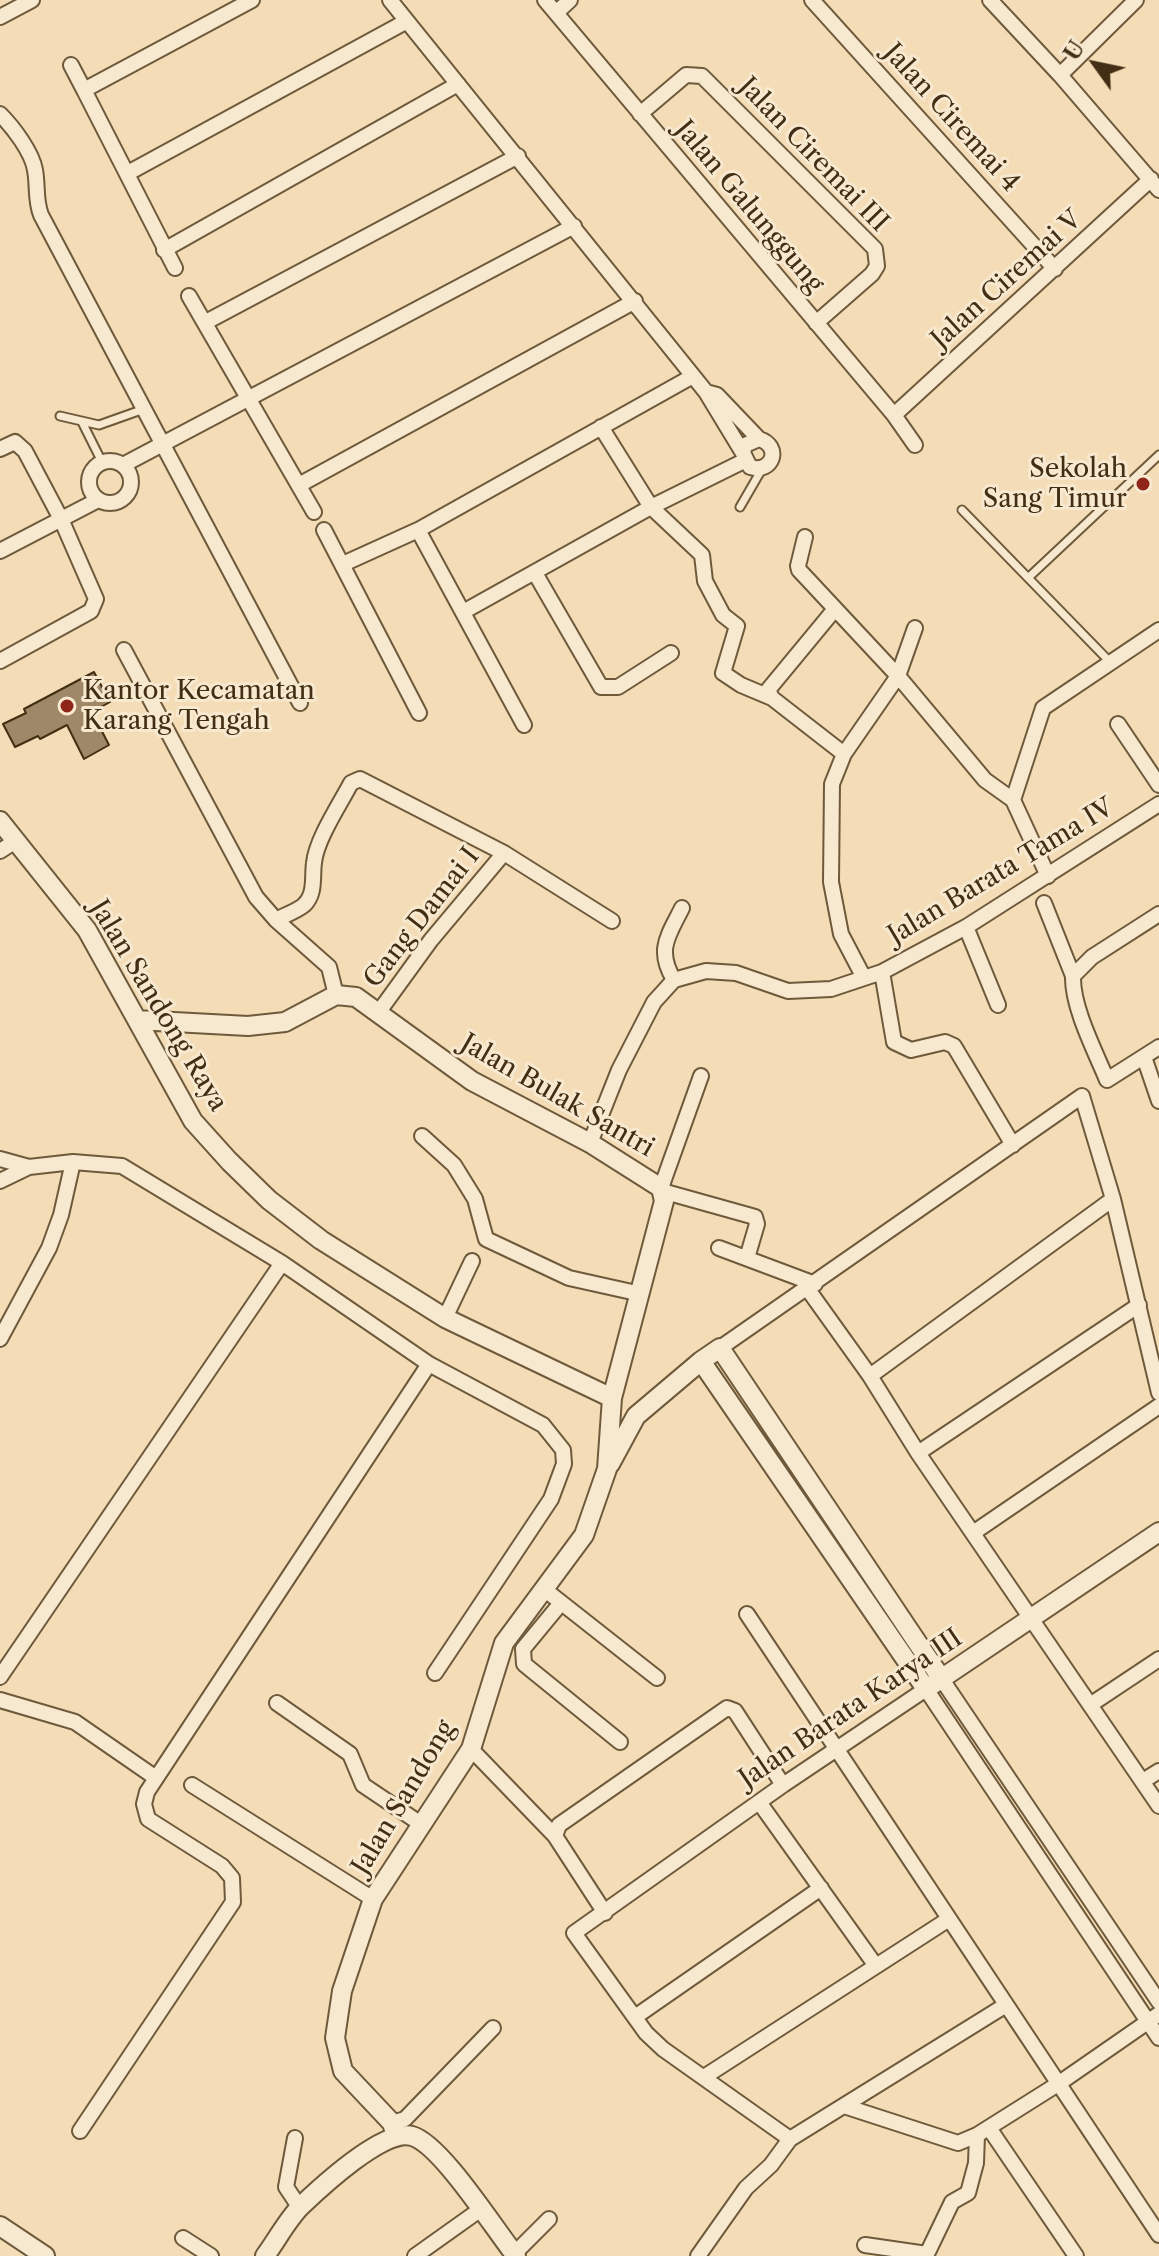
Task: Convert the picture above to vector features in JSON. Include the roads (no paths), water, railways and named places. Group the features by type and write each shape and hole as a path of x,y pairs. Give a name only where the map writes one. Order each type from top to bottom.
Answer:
{"street":[{"path":"0,17 32,0"},
{"path":"84,90 252,0"},
{"path":"390,0 706,392 750,467 762,469 771,463 774,455 772,447 759,439 717,395 706,392"},
{"name":"Jalan Galunggung","path":"545,0 894,415 915,445"},
{"path":"556,13 570,0"},
{"name":"Jalan Ciremai 4","path":"812,0 1055,269"},
{"path":"990,0 1155,185"},
{"path":"1060,75 1136,0"},
{"path":"128,173 407,21"},
{"path":"71,65 175,268"},
{"name":"Jalan Ciremai III","path":"640,114 686,75 702,76 875,249 877,266 872,274 816,323"},
{"path":"164,250 458,84"},
{"path":"0,114 35,166 36,202 41,215 300,703"},
{"path":"206,322 518,156"},
{"name":"Jalan Ciremai V","path":"894,415 1055,269 1155,185"},
{"path":"123,465 574,226"},
{"path":"189,296 314,512"},
{"path":"299,485 635,301"},
{"path":"343,564 418,530 693,376"},
{"path":"601,427 651,507 702,555 705,581 723,615 737,626 723,673 741,685 772,698 844,754"},
{"path":"744,457 745,445 759,439"},
{"path":"0,449 15,442 25,451 61,519 96,599 91,611 0,661"},
{"path":"463,612 744,457"},
{"path":"113,461 123,465 130,476 130,488 122,499 110,503 98,500 91,491 89,480 93,469 102,462 113,461"},
{"path":"0,551 98,500"},
{"path":"324,530 419,713"},
{"path":"418,530 524,725"},
{"path":"805,537 799,570 898,676 985,780 1013,800 1048,876"},
{"path":"535,573 601,687 618,687 671,653"},
{"path":"772,698 768,690 771,684 835,609"},
{"path":"863,976 841,934 831,882 832,784 844,754 898,676 915,628"},
{"path":"1013,800 1043,708 1159,630"},
{"path":"124,650 256,897 276,920 329,967 336,995 285,1022 248,1026 137,1020"},
{"path":"1118,724 1159,785"},
{"path":"276,920 304,905 308,899 318,847 351,783 360,779 504,853 612,921"},
{"name":"Jalan Barata Tama IV","path":"674,980 706,971 736,973 788,991 831,989 882,972 966,927 1159,804"},
{"name":"Jalan Sandong Raya","path":"0,821 7,846 87,930 193,1121 269,1200 379,1279 445,1318 612,1398"},
{"name":"Gang Damai I","path":"378,1013 431,940 504,853"},
{"path":"1044,903 1073,976 1079,1008 1107,1080 1159,1047"},
{"path":"590,1143 619,1070 654,1002 674,980 665,965 665,944 682,908"},
{"path":"1073,976 1092,957 1159,914"},
{"path":"966,927 998,1005"},
{"path":"882,972 894,1042 911,1050 945,1042 954,1046 1013,1145"},
{"name":"Jalan Bulak Santri","path":"336,995 356,997 472,1081 590,1143 661,1189 664,1201 612,1398"},
{"path":"1144,1057 1159,1101"},
{"path":"701,1076 661,1189 755,1217 757,1224 747,1258"},
{"path":"607,1469 636,1416 701,1361 1082,1096 1113,1199 1159,1393"},
{"path":"422,1136 454,1165 475,1199 486,1239 569,1278 641,1294"},
{"path":"0,1159 29,1167"},
{"path":"0,1339 49,1248 61,1215 73,1162"},
{"path":"0,1181 29,1167 73,1162 122,1166 282,1263 429,1364 543,1425 563,1450 564,1464 551,1499 435,1673"},
{"path":"870,1376 1113,1199"},
{"path":"719,1248 811,1286 918,1453 1159,1806"},
{"path":"445,1318 472,1261"},
{"path":"0,1677 282,1263"},
{"path":"918,1453 1139,1305"},
{"path":"720,1348 933,1684 1154,2018 1159,2038"},
{"path":"701,1361 1159,2002"},
{"path":"80,2131 233,1902 232,1878 222,1866 148,1819 144,1804 147,1792 429,1364"},
{"name":"Jalan Sandong","path":"394,2130 343,2071 335,2038 342,1991 373,1899 471,1749 504,1643 584,1535 607,1469 612,1398"},
{"path":"973,1533 1159,1406"},
{"name":"Jalan Barata Karya III","path":"635,2017 574,1933 783,1785 1159,1532"},
{"path":"544,1589 657,1678"},
{"path":"561,1603 523,1649 524,1664 620,1742"},
{"path":"747,1614 1159,2235"},
{"path":"1090,1705 1159,1659"},
{"path":"0,1700 75,1722 156,1778"},
{"path":"277,1703 350,1754 363,1785 421,1824"},
{"path":"555,1836 559,1825 727,1708 735,1711 783,1785"},
{"path":"471,1749 555,1836 605,1913"},
{"path":"1143,1781 1159,1771"},
{"path":"192,1785 373,1899"},
{"path":"759,1802 876,1966"},
{"path":"790,2139 663,2049 635,2017 821,1888"},
{"path":"704,2077 949,1919"},
{"path":"698,2256 746,2188 771,2165 790,2139 1006,2005"},
{"path":"844,2106 958,2143 1058,2084 1154,2018"},
{"path":"265,2256 300,2208 394,2130 493,2028"},
{"path":"394,2130 412,2136 433,2149 515,2255 549,2219"},
{"path":"865,2245 927,2254 952,2202 968,2193 983,2131"},
{"path":"983,2131 1076,2256"},
{"path":"295,2138 286,2187 300,2208"},
{"path":"415,2256 481,2209"},
{"path":"0,2226 45,2256"},
{"path":"183,2238 211,2256"}],"lane":[{"path":"60,416 99,425 144,409"},
{"path":"82,422 102,462"},
{"path":"1029,577 1159,455"},
{"path":"740,507 762,469"},
{"path":"962,510 1112,664"}],"place":[{"name":"Sekolah Sang Timur","path":"1143,484"},
{"name":"Kantor Kecamatan Karang Tengah","path":"67,706"}]}
